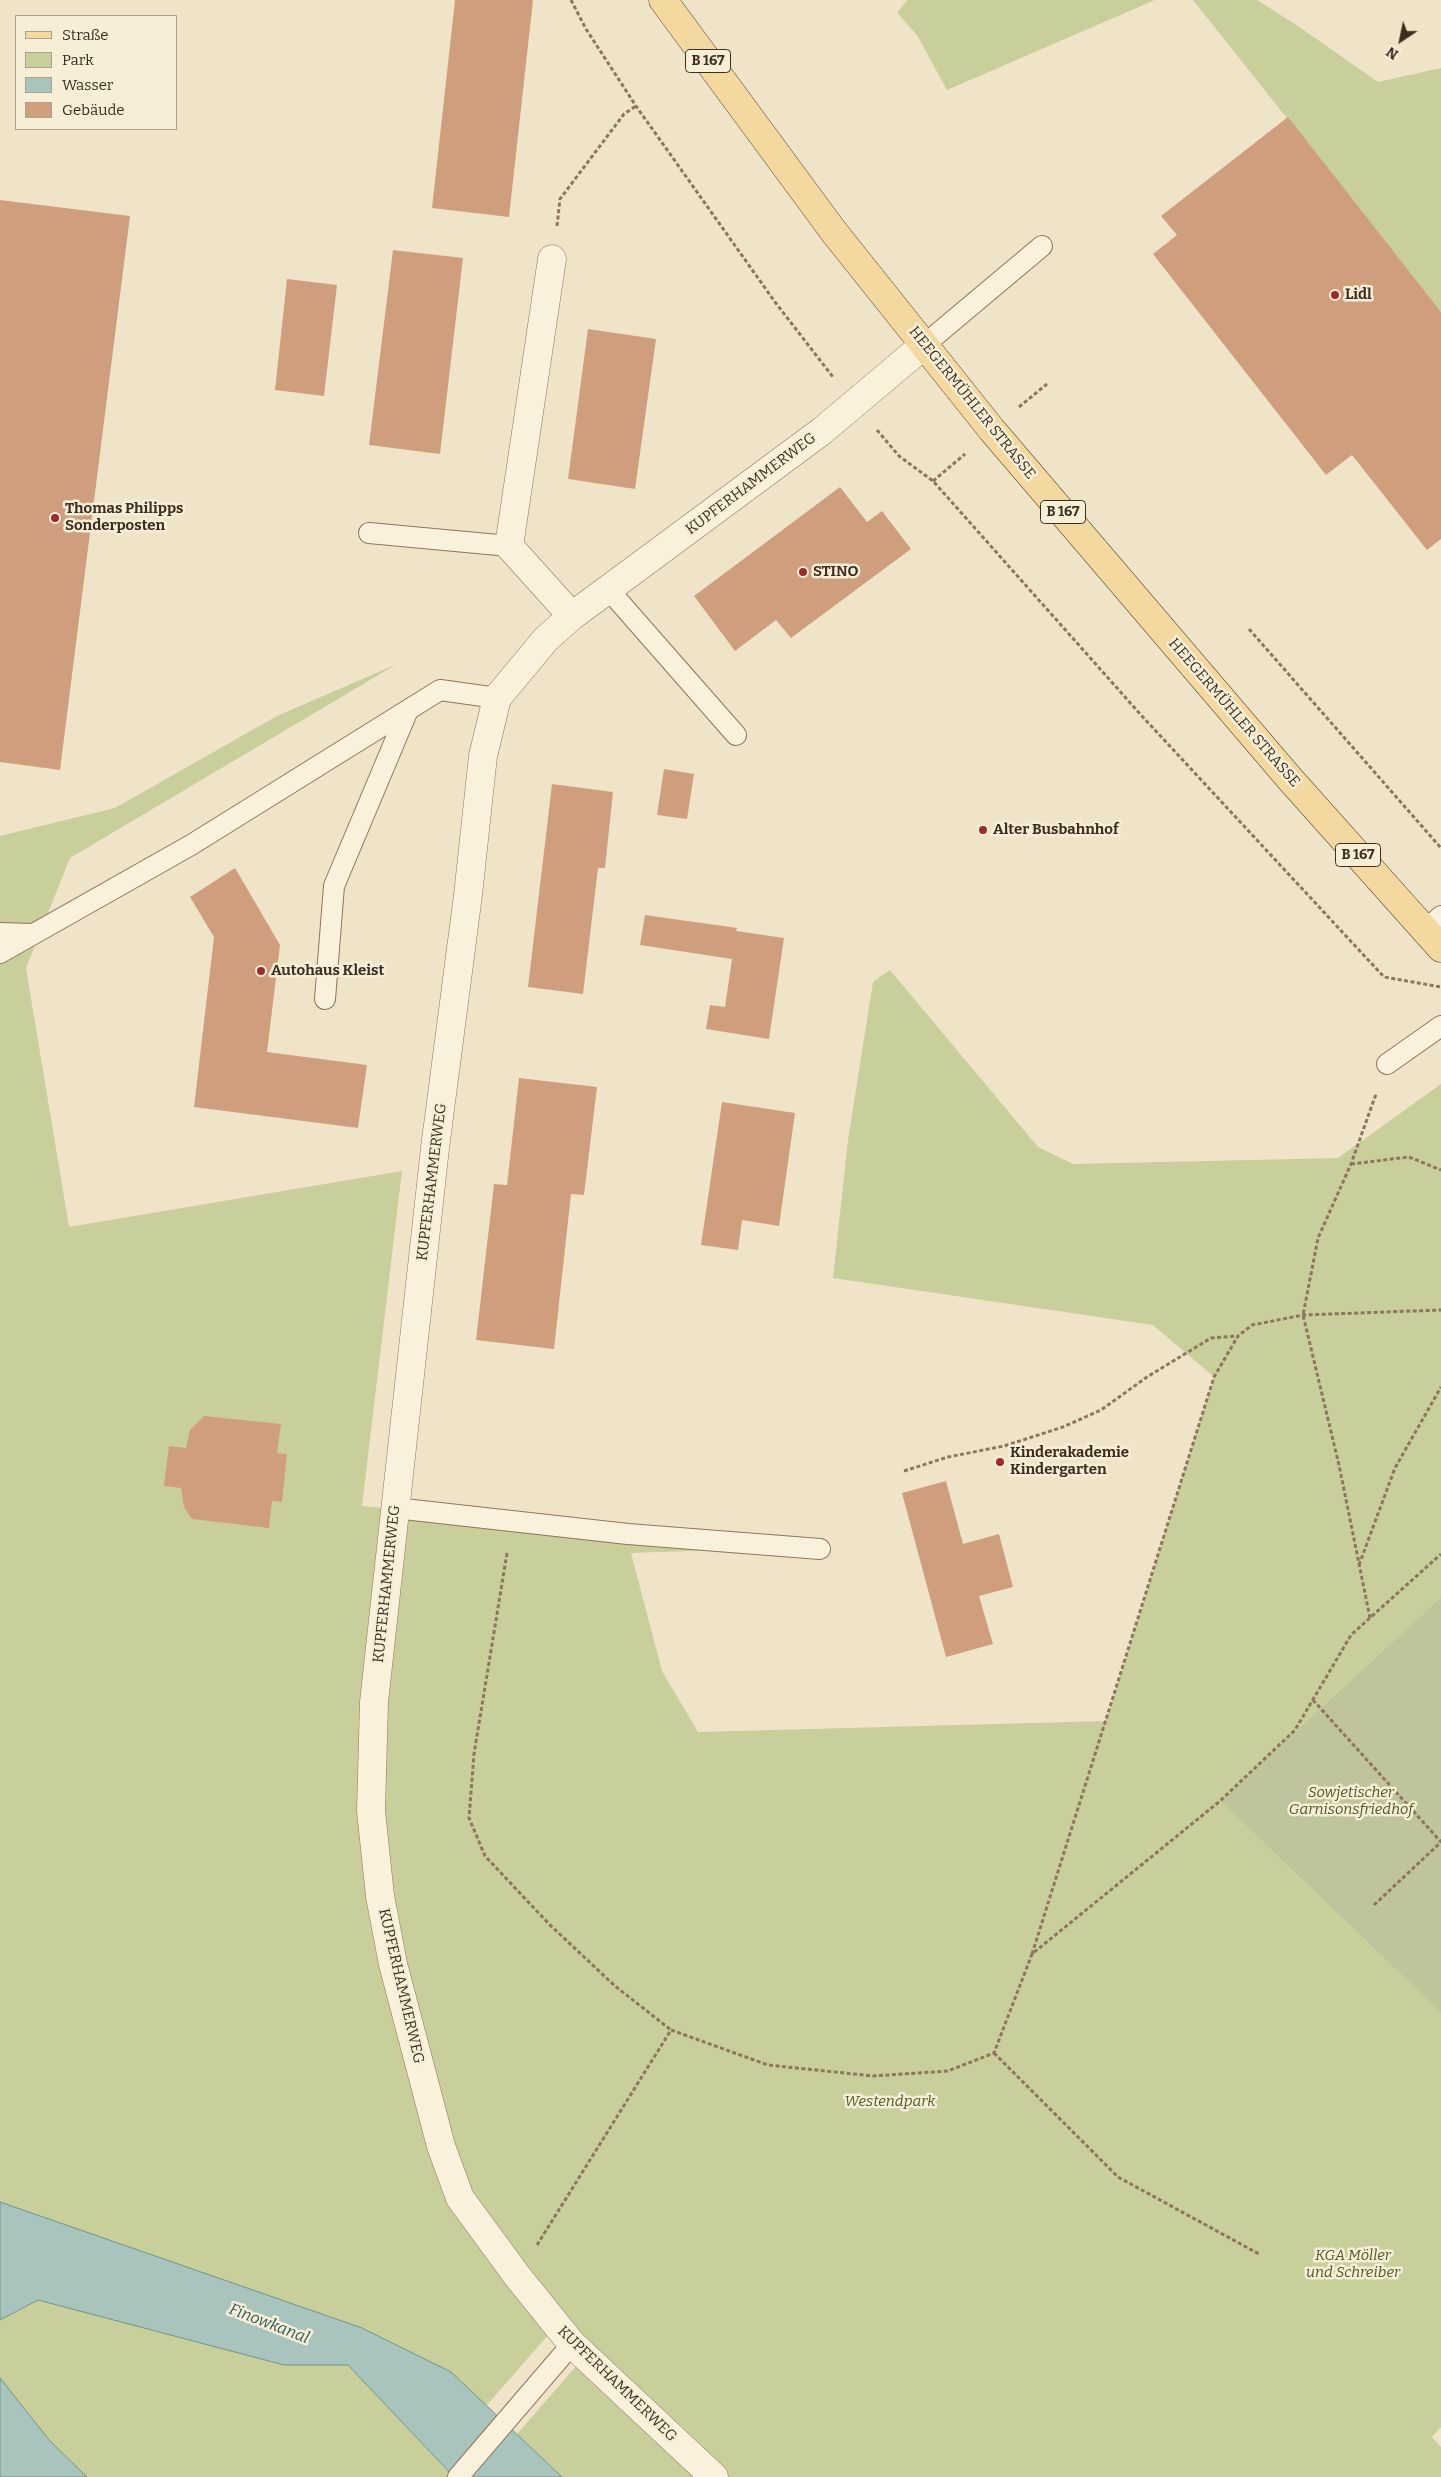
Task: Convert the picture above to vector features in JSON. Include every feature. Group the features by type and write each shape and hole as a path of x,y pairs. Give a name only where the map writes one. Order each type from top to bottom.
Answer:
{"main road":[{"name":"HEEGERMÜHLER STRASSE","path":"664,0 834,232 992,430 1203,678 1436,931"}],"street":[{"path":"552,259 509,546 572,616"},
{"name":"KUPFERHAMMERWEG","path":"714,2477 572,2344 518,2277 460,2198 441,2146 393,1964 380,1896 371,1811 374,1702 435,1148 468,896 483,756 497,698 546,639 572,616 822,431 924,345"}],"lane":[{"path":"924,345 1042,246"},
{"path":"370,533 509,546"},
{"path":"608,589 736,735"},
{"path":"0,952 191,845 440,690 497,698"},
{"path":"325,999 334,886 408,710"},
{"path":"0,933 32,934"},
{"path":"1387,1064 1441,1026"},
{"path":"395,1508 628,1534 820,1549"},
{"path":"458,2477 572,2344"}],"path":[{"path":"572,0 586,30 636,106 775,302 854,404 899,456 933,481 1141,714 1384,977 1441,987"},
{"path":"560,199 624,114 636,106"},
{"path":"1249,629 1441,848"},
{"path":"1370,1618 1335,1447 1303,1315 1318,1238 1351,1164 1387,1064"},
{"path":"1351,1164 1409,1158 1441,1170"},
{"path":"511,1521 474,1754 468,1818 485,1856 549,1924 615,1986 671,2030 768,2064 873,2076 948,2070 994,2053 1032,1954 1214,1377 1238,1336 1252,1325 1303,1315 1441,1310"},
{"path":"904,1471 948,1457 1004,1446 1063,1427 1101,1410 1162,1367 1211,1338 1238,1336"},
{"path":"1359,1565 1395,1468 1441,1387"},
{"path":"1032,1954 1220,1801 1296,1730 1352,1635 1441,1554"},
{"path":"1313,1700 1441,1842 1374,1905"},
{"path":"518,2277 570,2189 671,2030"},
{"path":"994,2053 1118,2177 1259,2254"}],"green space":[{"path":"907,0 1155,0 947,90 917,35 897,13"},
{"path":"1193,0 1257,0 1378,82 1441,68 1441,312"},
{"name":"Westendpark","path":"397,664 70,858 26,968 69,1227 402,1171 362,1506 803,1547 631,1553 662,1671 698,1732 1106,1721 1214,1377 1153,1325 833,1278 848,1140 873,982 890,970 1038,1147 1073,1164 1338,1158 1441,1084 1441,1597 1220,1801 1441,2013 1441,2427 1432,2437 1441,2447 1441,2477 562,2477 517,2434 585,2356 557,2325 486,2406 451,2372 362,2328 0,2202 0,836 115,808 277,716"},
{"name":"Sowjetischer Garnisonsfriedhof","path":"1441,1597 1441,2013 1220,1801"},
{"path":"38,2300 284,2365 348,2365 454,2477 87,2477 50,2441 0,2378 0,2320"}],"water":[{"name":"Finowkanal","path":"0,2202 362,2328 451,2372 562,2477 454,2477 348,2365 284,2365 38,2300 0,2320"},
{"path":"0,2378 50,2441 87,2477 0,2477"}],"building":[{"path":"455,0 533,0 509,217 432,208"},
{"path":"1288,117 1441,312 1441,539 1427,550 1352,455 1326,475 1153,254 1177,235 1161,216"},
{"path":"0,200 130,216 60,770 0,762"},
{"path":"393,250 463,258 440,454 369,445"},
{"path":"287,279 337,285 324,396 275,390"},
{"path":"588,329 656,339 635,489 568,479"},
{"name":"STINO","path":"840,487 867,522 882,511 911,549 791,638 776,620 735,651 694,596"},
{"path":"664,769 694,774 687,819 657,815"},
{"path":"552,784 613,792 605,868 598,868 583,994 528,987"},
{"path":"235,868 280,945 267,1052 367,1065 358,1128 194,1107 214,937 190,897"},
{"path":"645,915 737,928 736,931 784,938 769,1039 706,1029 710,1005 725,1007 732,959 640,945"},
{"path":"519,1078 597,1087 584,1195 571,1194 554,1349 476,1340 494,1184 507,1185"},
{"path":"722,1102 795,1113 779,1226 742,1220 738,1250 701,1245"},
{"path":"204,1416 281,1424 277,1453 287,1454 282,1502 272,1501 269,1528 192,1519 184,1507 181,1488 164,1486 169,1446 186,1448 190,1430"},
{"path":"946,1481 963,1544 999,1534 1013,1587 979,1596 993,1644 946,1657 902,1493"}],"place":[{"name":"Lidl","path":"1335,295"},
{"name":"Thomas Philipps Sonderposten","path":"55,518"},
{"name":"STINO","path":"803,572"},
{"name":"Alter Busbahnhof","path":"983,830"},
{"name":"Autohaus Kleist","path":"261,971"},
{"name":"Kinderakademie Kindergarten","path":"1000,1462"}],"park label":[{"name":"KGA Möller und Schreiber","path":"1353,2264"}]}
